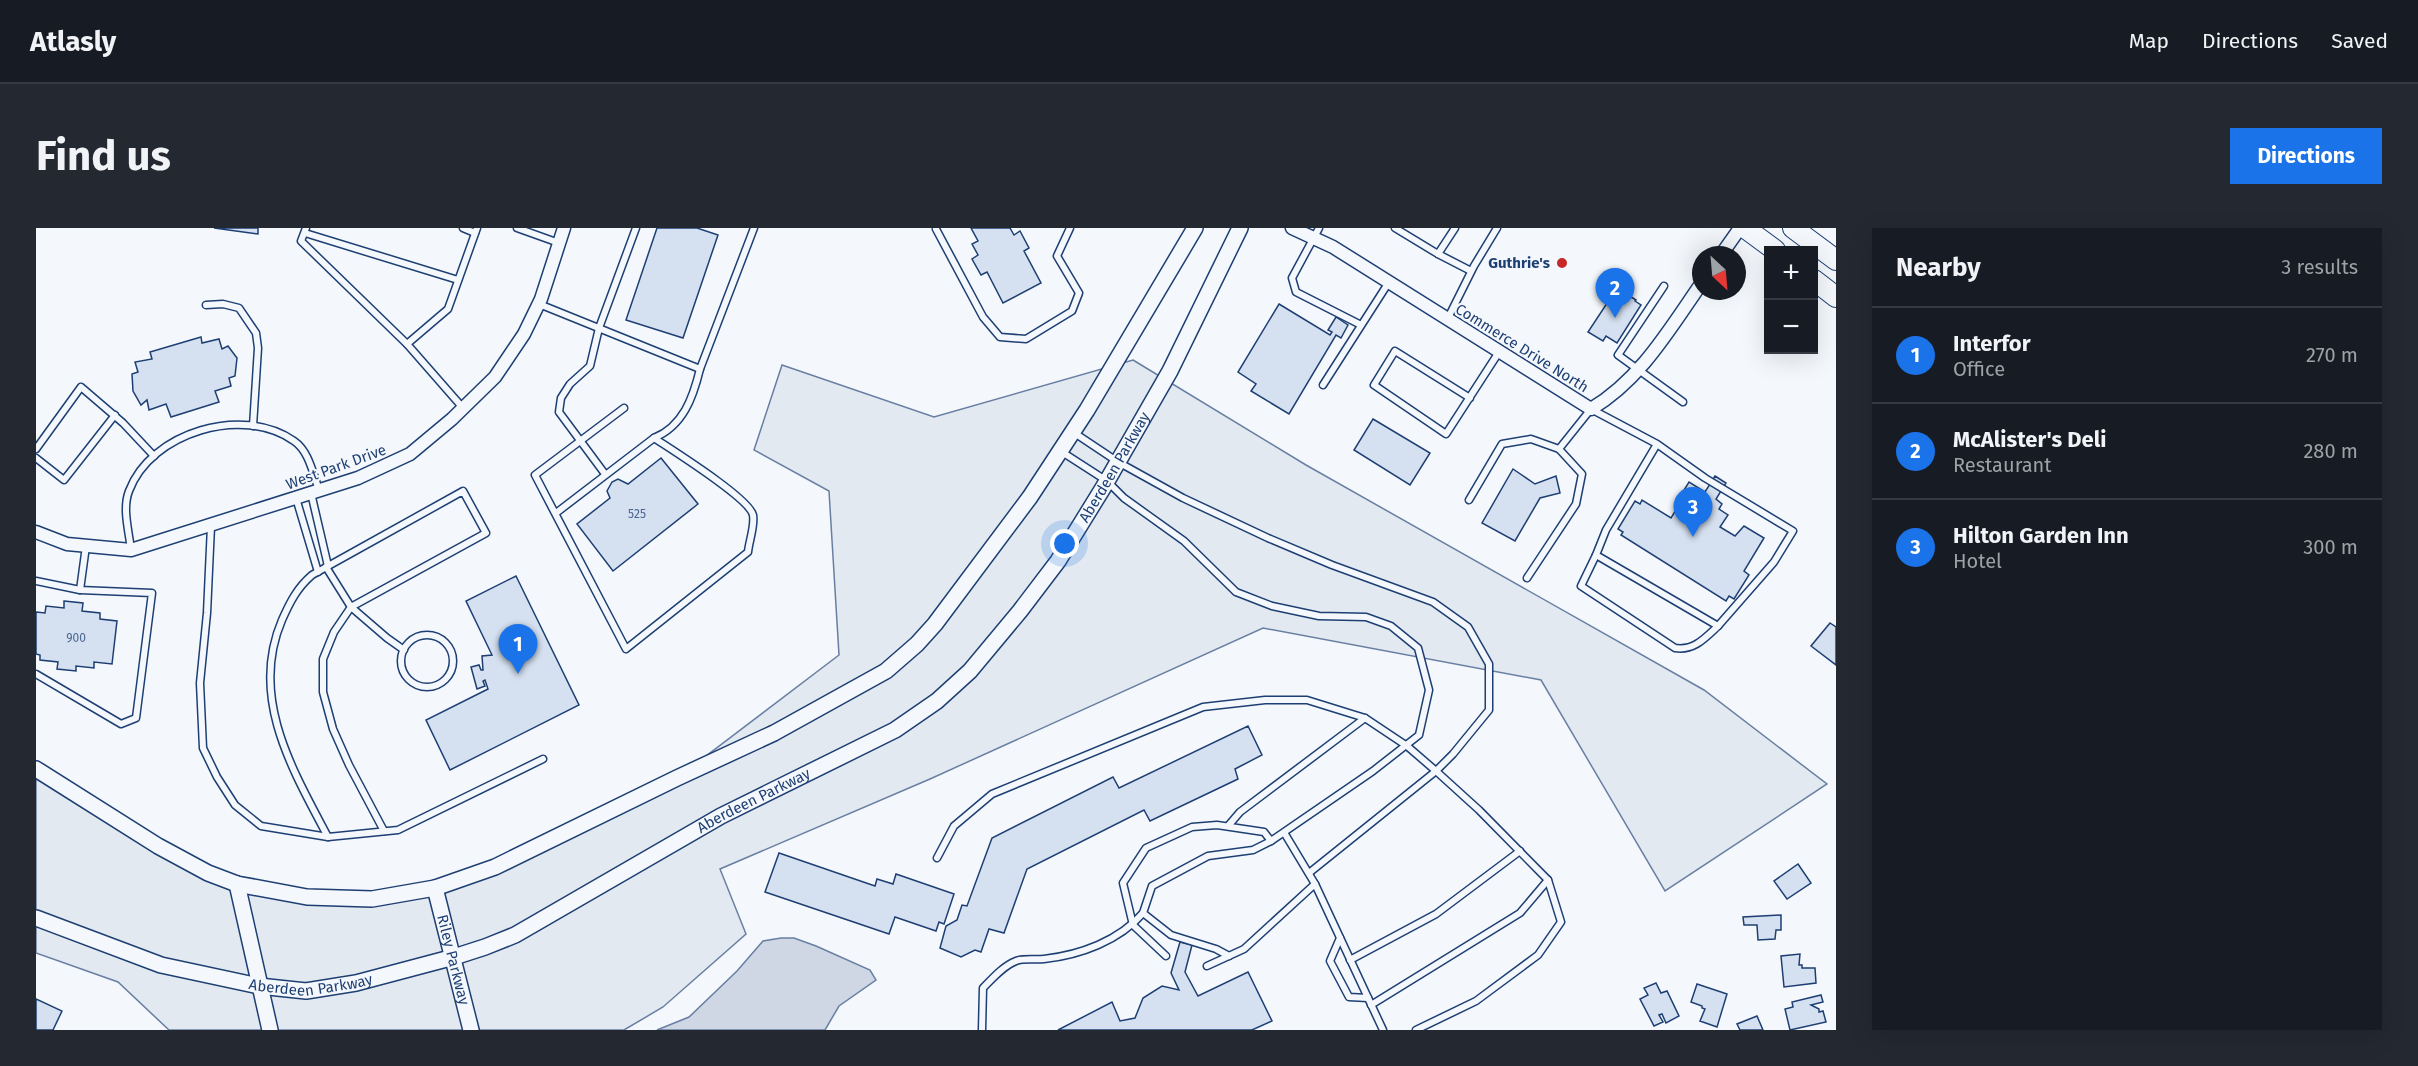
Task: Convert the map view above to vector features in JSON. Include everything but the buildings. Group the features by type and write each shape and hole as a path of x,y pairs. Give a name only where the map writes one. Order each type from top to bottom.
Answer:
{"main road":[{"path":"1745,228 1770,246"},
{"path":"1793,228 1836,260"},
{"path":"1818,283 1836,297"}],"street":[{"name":"West Park Drive","path":"36,532 68,544 131,550 358,478 410,454 495,377 524,334 538,304 564,228"},
{"path":"36,769 158,846 208,873 237,884 308,897 372,900 435,888 495,867 774,733 886,671 917,644 935,624 1030,497 1196,228"},
{"name":"Aberdeen Parkway","path":"36,918 161,965 259,986 306,991 356,983 454,957 515,935 721,816 794,782 918,716 970,671 1058,561 1170,371 1240,228"},
{"name":"Commerce Drive North","path":"1292,228 1316,233 1333,247 1591,409 1613,396 1638,370 1692,296"},
{"path":"1727,246 1740,228"},
{"path":"237,884 270,1030"},
{"name":"Riley Parkway","path":"435,888 471,1030"}],"lane":[{"path":"407,344 448,309 476,231 463,228"},
{"path":"517,228 559,243"},
{"path":"605,474 559,412 561,399 570,384 590,366 599,328 636,228"},
{"path":"556,513 654,438 668,432 679,421 695,389 700,369 754,228"},
{"path":"932,228 937,228 983,317 1000,337 1026,339 1072,311 1076,302 1079,293 1057,256 1070,228"},
{"path":"1395,228 1471,271"},
{"path":"1438,254 1455,228"},
{"path":"1448,318 1471,271 1497,228"},
{"path":"458,280 305,230 301,241 407,344 463,408"},
{"path":"1316,233 1292,278 1293,286 1296,292 1361,325"},
{"path":"1323,385 1389,282"},
{"path":"1664,286 1618,356 1683,402"},
{"path":"206,305 223,304 239,308 256,333 258,348 253,426"},
{"path":"538,304 700,369"},
{"path":"1470,398 1395,351 1374,385 1446,434 1470,398 1499,352"},
{"path":"36,449 81,387 115,415 154,456"},
{"path":"624,408 535,475 627,649 748,552 753,517 744,502 708,474 654,438"},
{"path":"1559,449 1591,409 1657,444 1705,478 1793,531 1774,562 1718,626 1698,644 1685,650 1675,648 1581,586 1606,530 1657,444"},
{"path":"36,458 64,480 115,415"},
{"path":"131,550 125,505 129,490 144,465 154,456 171,443 205,429 242,424 272,430 295,441 305,454 315,492 327,567 351,607 404,650"},
{"path":"1072,432 1118,462 1183,498 1268,538 1373,581 1433,602 1468,627 1490,664 1489,710 1453,754 1436,771 1309,873"},
{"path":"1469,500 1502,444 1531,439 1559,449 1582,474 1576,504 1527,578"},
{"path":"982,1030 983,988 1016,961 1073,954 1098,944 1132,925 1143,913 1152,886 1208,856 1253,850 1285,834 1419,735 1429,690 1418,648 1391,626 1366,617 1318,616 1272,606 1236,592 1184,541 1124,498 1107,481 1060,451"},
{"path":"328,837 296,776 272,710 269,676 273,640 299,586 318,572 463,491 486,533 351,607 334,632 323,659 323,692 333,729 384,831"},
{"path":"296,498 318,572"},
{"path":"211,526 207,612 200,683 203,748 217,777 235,805 261,826 328,837 398,830 543,759"},
{"path":"80,590 86,546"},
{"path":"1596,555 1718,626"},
{"path":"36,581 80,590 152,593 136,718 122,724 36,674"},
{"path":"423,636 439,638 453,657 450,673 437,685 420,686 406,675 402,658 404,650 416,638 423,636"},
{"path":"937,858 954,826 992,794 1203,707 1265,700 1307,700 1365,718 1407,746 1436,771 1479,810 1548,880 1561,922 1538,955 1476,1001 1416,1030"},
{"path":"1228,826 1240,812 1365,718"},
{"path":"1166,956 1132,925 1124,883 1146,848 1192,827 1217,825 1264,832 1271,841"},
{"path":"1285,834 1315,884 1381,1029"},
{"path":"1350,960 1436,914 1520,851"},
{"path":"1340,938 1330,961 1348,997 1370,1001 1520,914 1548,880"},
{"path":"1207,966 1244,949 1315,884"},
{"path":"1143,913 1171,935 1216,949 1228,956"}],"shaded area":[{"path":"1133,360 1306,465 1704,690 1827,784 1665,891 1541,680 1263,628 930,779 720,869 746,934 663,1007 624,1030 169,1030 118,982 36,953 36,769 237,884 307,897 435,888 677,778 839,655 829,491 754,450 782,365 934,417"},
{"path":"794,938 816,946 870,970 876,980 839,1006 825,1030 657,1030 689,1017 737,971 763,941"}],"place":[{"name":"Guthrie's","path":"1562,263"},
{"name":"McAlister's Deli","path":"1615,318"},
{"name":"Hilton Garden Inn","path":"1693,537"},
{"name":"Interfor","path":"518,674"}]}
